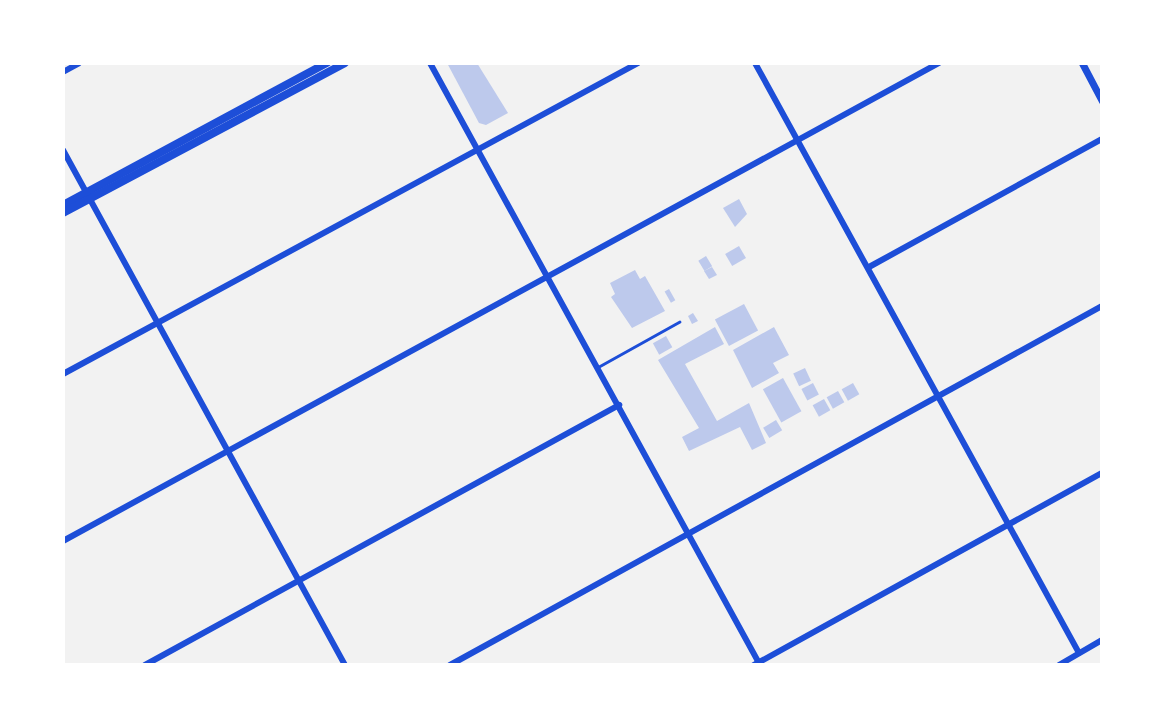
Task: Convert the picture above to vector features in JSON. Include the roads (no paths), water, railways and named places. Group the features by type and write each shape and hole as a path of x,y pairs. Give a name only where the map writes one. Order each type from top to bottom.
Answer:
{"main road":[{"path":"277,95 327,63"},
{"path":"63,214 88,196 277,95 345,63"},
{"path":"63,205 88,196"}],"street":[{"path":"63,72 79,63"},
{"path":"430,63 758,664 1102,473"},
{"path":"63,374 638,63"},
{"path":"755,63 1079,653"},
{"path":"63,541 547,275 799,142 939,63"},
{"path":"1085,64 1102,101"},
{"path":"869,267 1102,139"},
{"path":"63,150 345,665"},
{"path":"450,665 1102,306"},
{"path":"145,665 619,405"},
{"path":"1059,665 1102,640"}],"lane":[{"path":"598,367 679,322"}]}
